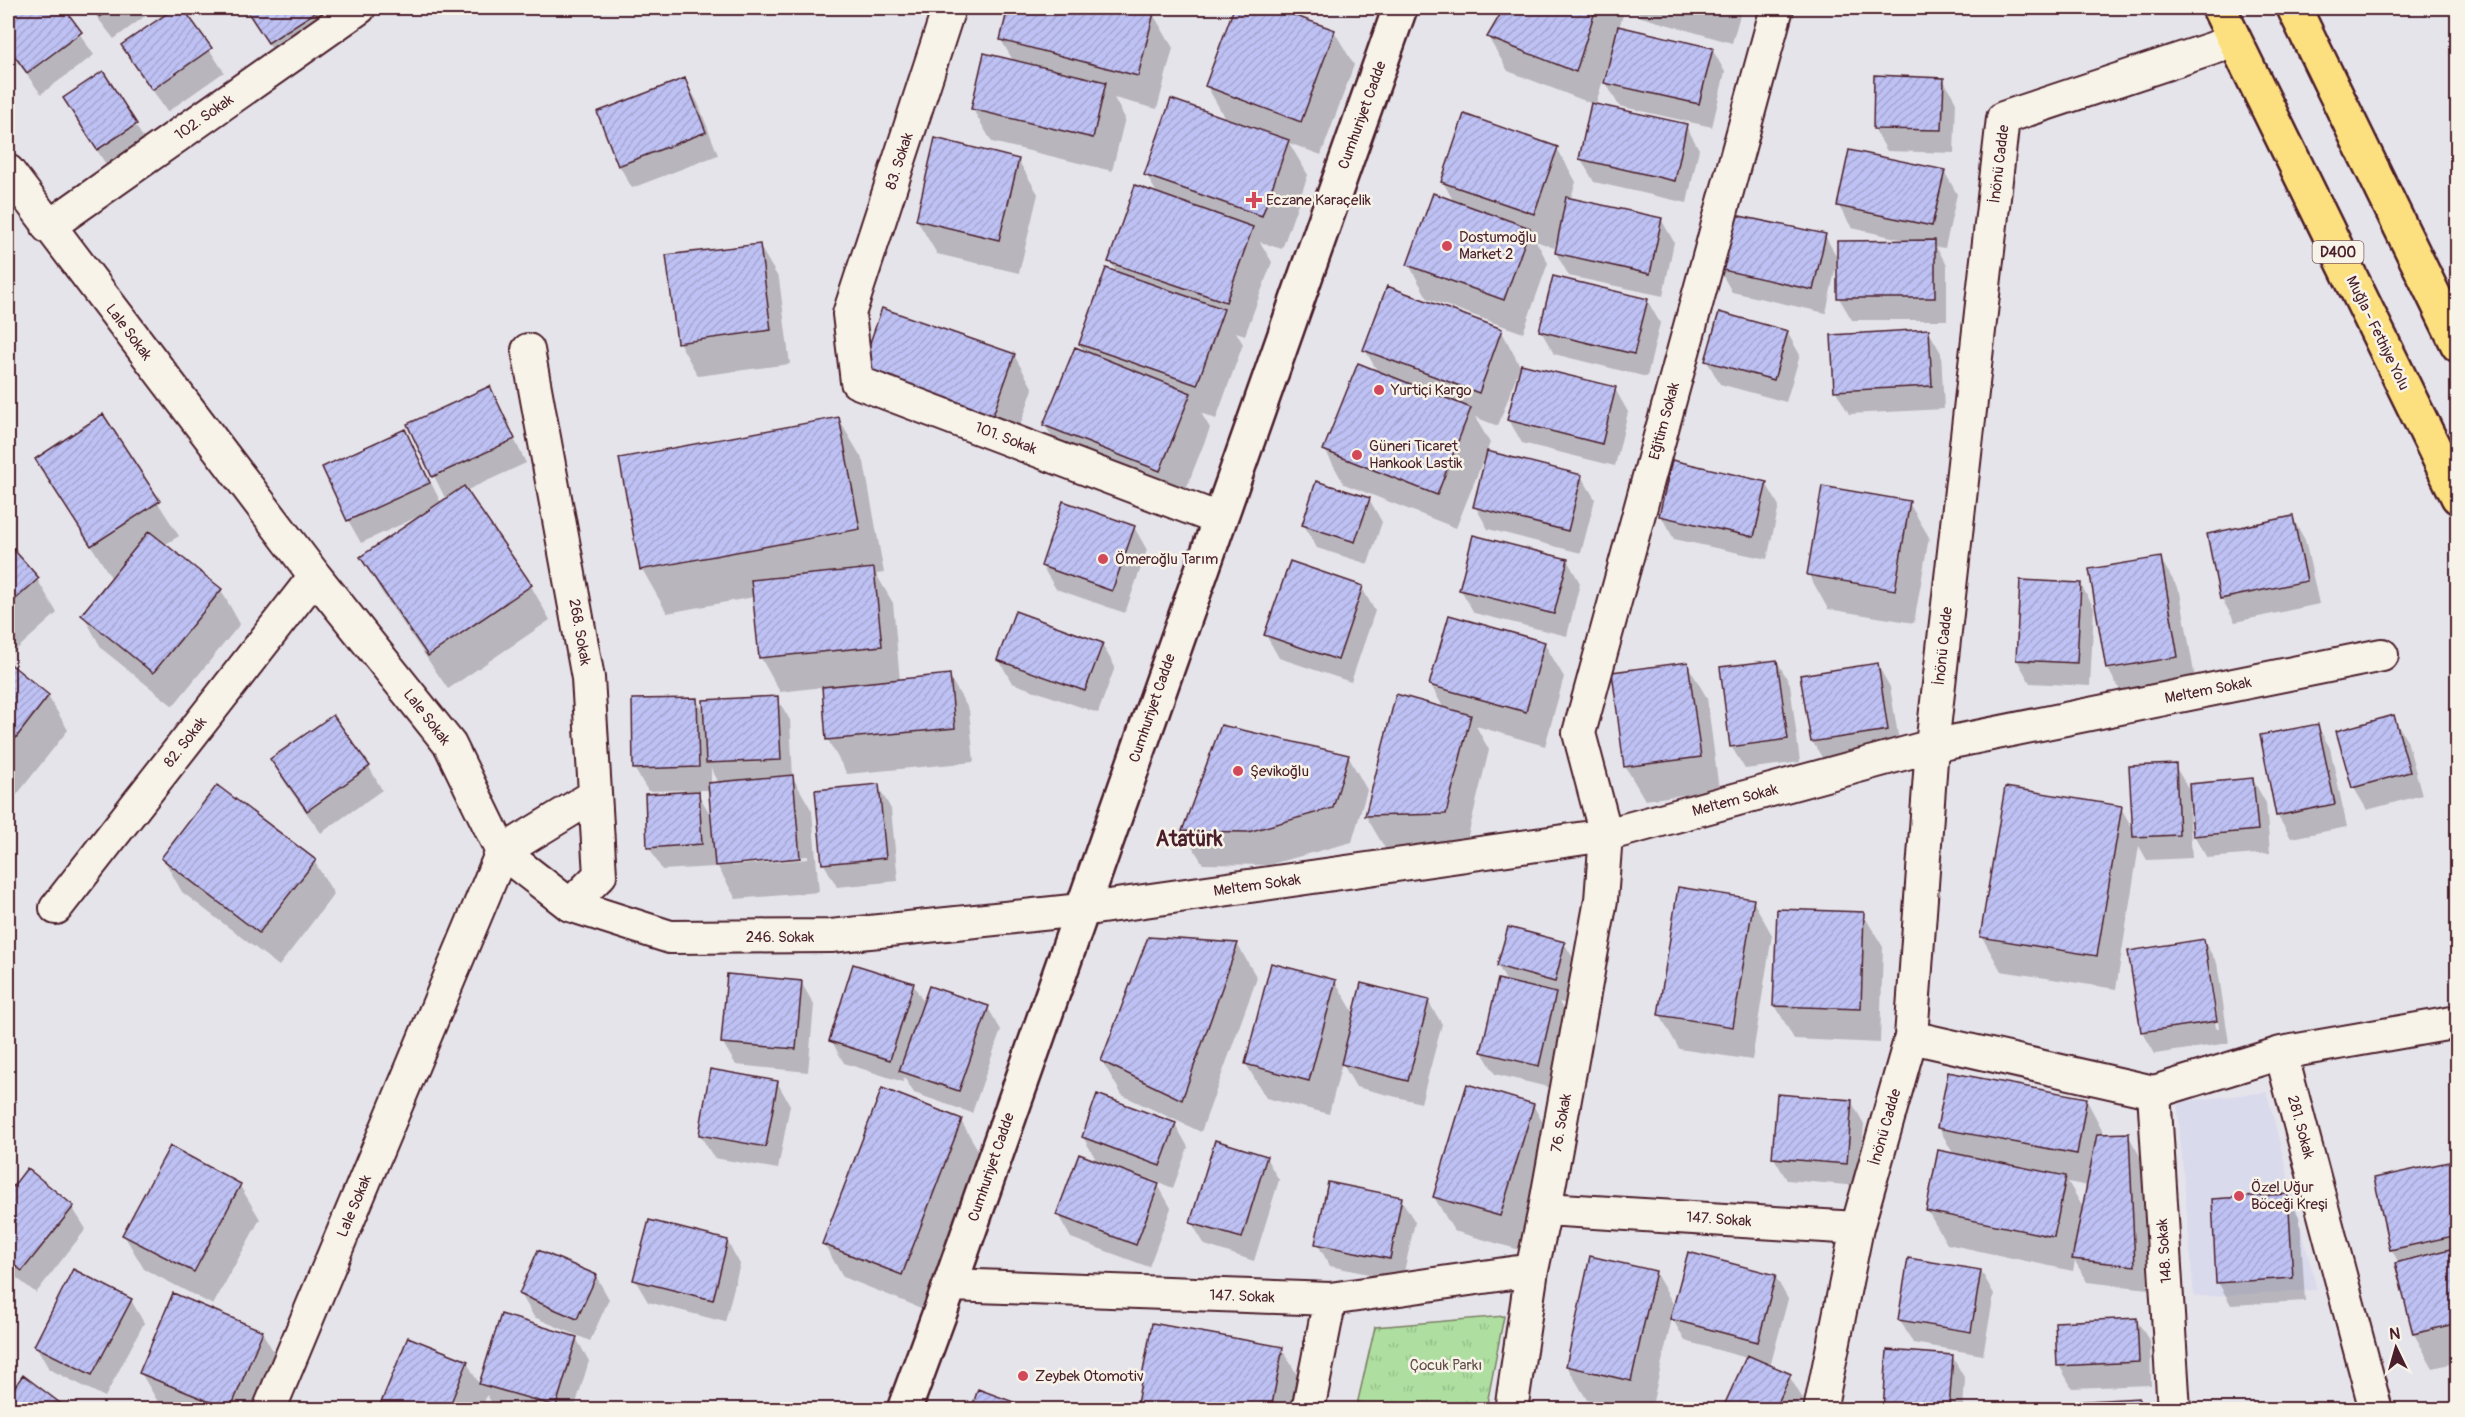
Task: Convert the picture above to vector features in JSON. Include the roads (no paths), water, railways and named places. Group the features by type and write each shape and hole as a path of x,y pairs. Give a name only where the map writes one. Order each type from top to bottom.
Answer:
{"highway":[{"name":"Muğla - Fethiye Yolu","path":"2219,8 2457,497"},
{"path":"2294,8 2457,345"}],"street":[{"name":"102. Sokak","path":"48,226 359,8"},
{"name":"83. Sokak","path":"849,314 949,8"},
{"name":"Eğitim Sokak","path":"1606,835 1579,733 1778,8"},
{"name":"Cumhuriyet Cadde","path":"904,1410 1219,519 1395,9"},
{"name":"İnönü Cadde","path":"1820,1410 1857,1228 1911,1037 1932,746 2003,118 2235,41"},
{"name":"Lale Sokak","path":"8,171 315,576 450,745 502,852 269,1410"},
{"name":"101. Sokak","path":"849,314 857,382 1219,519"},
{"name":"268. Sokak","path":"528,350 588,678 600,875 570,905"},
{"name":"82. Sokak","path":"56,908 315,576"},
{"name":"Meltem Sokak","path":"1081,910 1606,835 1932,746 2382,655"},
{"path":"502,852 595,795"},
{"name":"76. Sokak","path":"1511,1410 1532,1270 1600,900 1606,835"},
{"name":"246. Sokak","path":"502,852 570,905 670,937 831,936 1081,910"},
{"path":"1911,1037 2154,1092 2281,1053 2457,1022"},
{"name":"281. Sokak","path":"2281,1053 2376,1410"},
{"name":"148. Sokak","path":"2154,1092 2174,1410"},
{"name":"147. Sokak","path":"1545,1209 1857,1228"},
{"name":"147. Sokak","path":"950,1285 1330,1299 1532,1270"},
{"path":"1308,1410 1330,1299"}],"place":[{"name":"Eczane Karaçelik","path":"1254,200"},
{"name":"Dostumoğlu Market 2","path":"1447,246"},
{"name":"Yurtiçi Kargo","path":"1379,390"},
{"name":"Güneri Ticaret Hankook Lastik","path":"1357,455"},
{"name":"Ömeroğlu Tarım","path":"1103,559"},
{"name":"Şevikoğlu","path":"1238,771"},
{"name":"Özel Uğur Böceği Kreşi","path":"2239,1196"},
{"name":"Zeybek Otomotiv","path":"1023,1376"}],"district":[{"name":"Atatürk","path":"1189,839"}],"park label":[{"name":"Çocuk Parkı","path":"1446,1365"}]}
